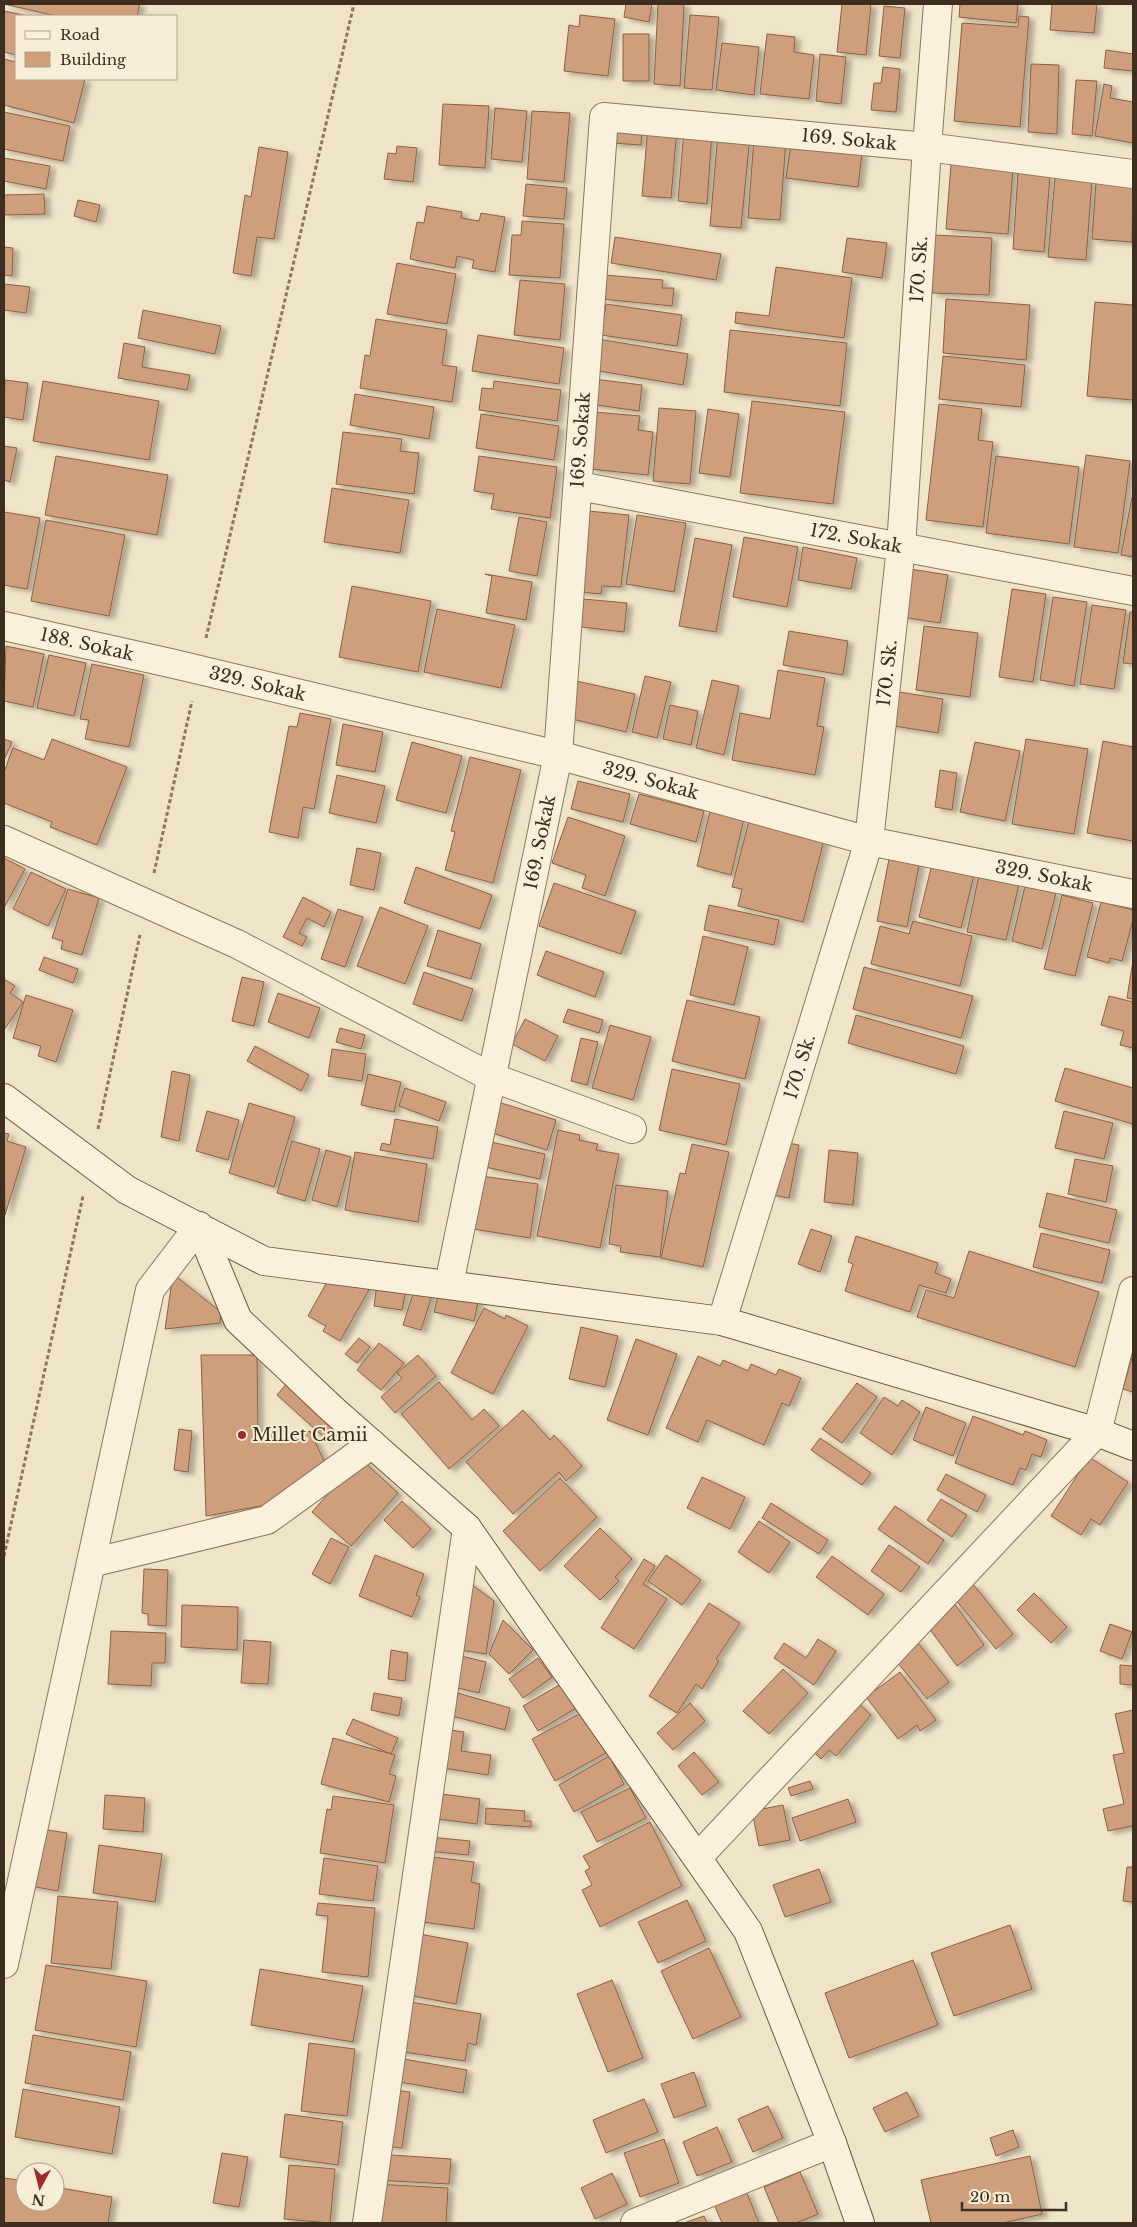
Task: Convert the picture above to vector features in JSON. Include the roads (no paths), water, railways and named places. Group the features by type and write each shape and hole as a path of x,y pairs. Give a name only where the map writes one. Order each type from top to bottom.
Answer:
{"street":[{"name":"170. Sk.","path":"722,1321 868,841 901,547 938,4"},
{"name":"169. Sokak","path":"449,1284 558,755 579,486 604,117 927,147 1133,174"},
{"name":"172. Sokak","path":"579,486 1133,591"},
{"name":"188. Sokak","path":"4,626 170,663"},
{"name":"329. Sokak","path":"170,663 558,755 868,841 1133,894"},
{"path":"4,840 237,944 492,1077 632,1129"},
{"path":"4,1098 127,1190 264,1261 722,1321 1096,1432 1133,1446"},
{"path":"199,1226 238,1320 372,1444 467,1528 748,1930 832,2143 860,2223"},
{"path":"4,1964 150,1290 199,1226"},
{"path":"698,1857 1096,1432 1133,1291"},
{"path":"90,1563 267,1520 372,1444"},
{"path":"367,2223 467,1528"},
{"path":"636,2223 832,2143"}],"place":[{"name":"Millet Camii","path":"242,1435"}]}
